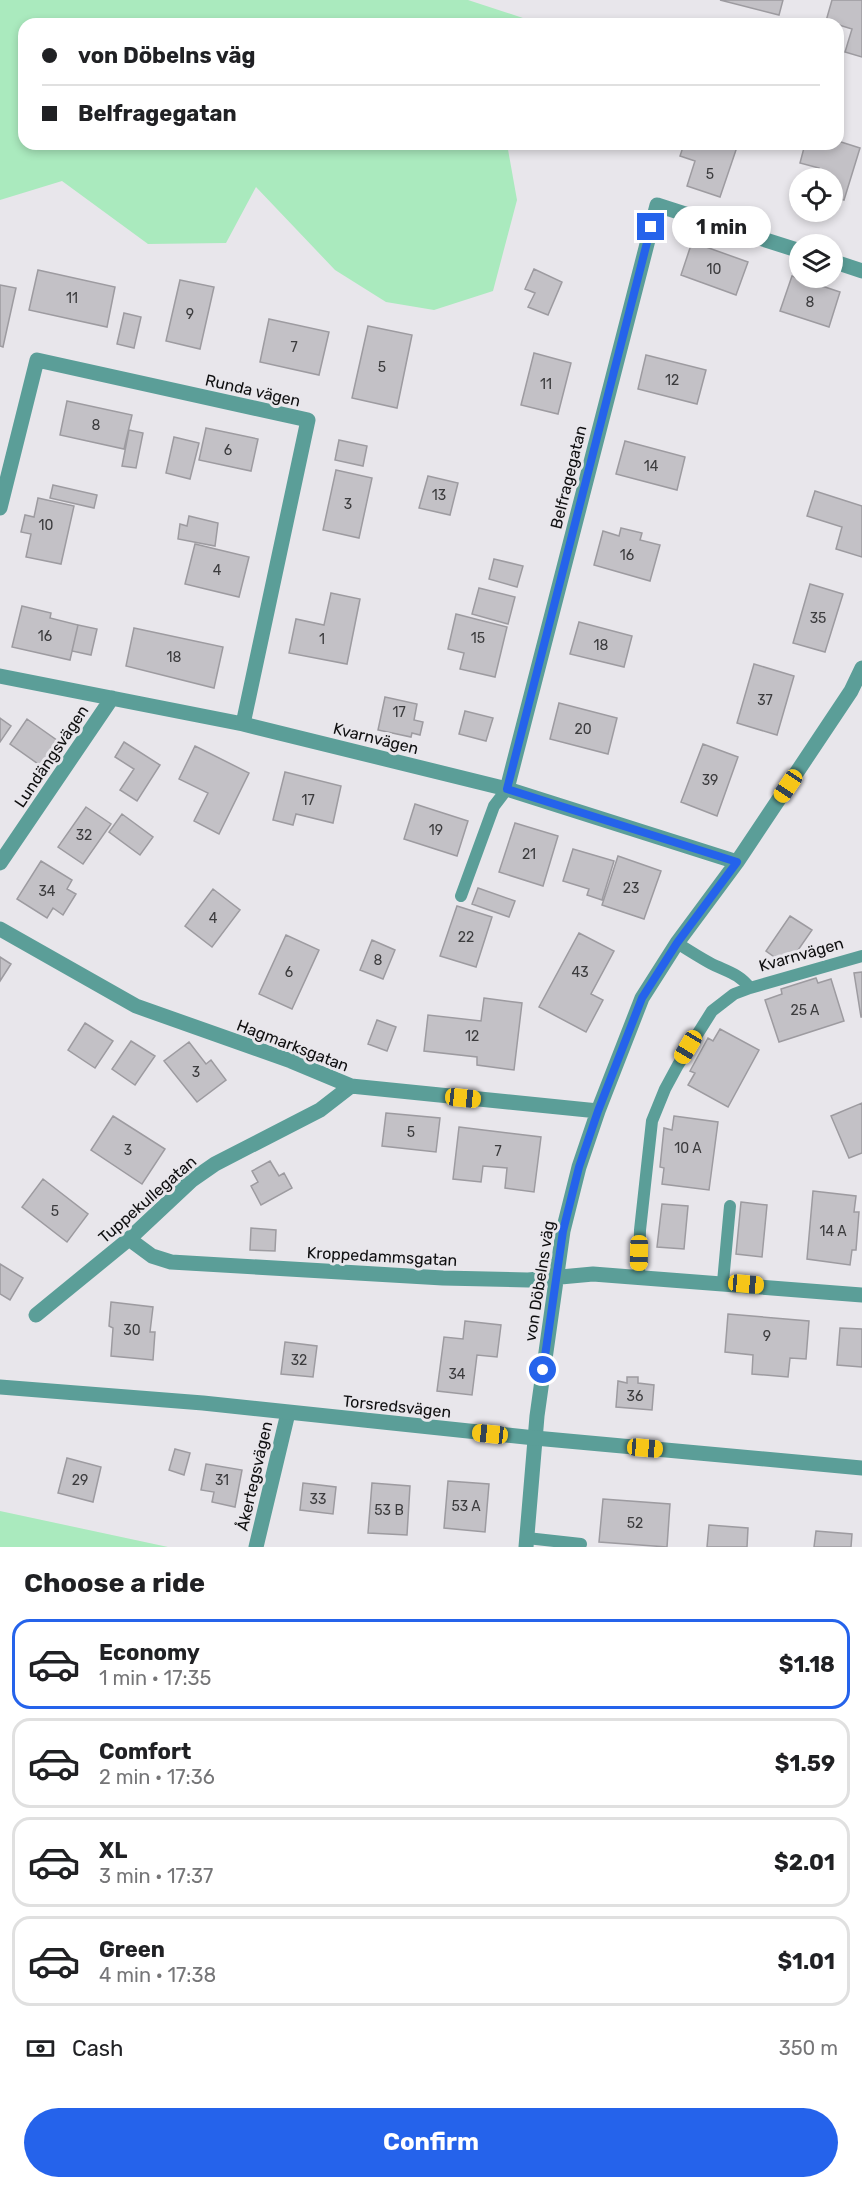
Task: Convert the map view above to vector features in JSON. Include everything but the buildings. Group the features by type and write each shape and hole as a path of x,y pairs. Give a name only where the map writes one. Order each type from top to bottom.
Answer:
{"street":[{"name":"Belfragegatan","path":"507,789 657,205 789,247"},
{"path":"843,265 862,271"},
{"name":"Runda vägen","path":"0,508 37,360 308,420 243,724"},
{"name":"von Döbelns väg","path":"527,1543 535,1438 563,1231 579,1167 598,1111 642,998 677,943 737,862 851,692 862,668"},
{"name":"Kvarnvägen","path":"0,676 243,724 507,789 737,862"},
{"name":"Lundängsvägen","path":"0,863 112,698"},
{"name":"Hagmarksgatan","path":"0,929 136,1006 291,1061 351,1086 598,1111"},
{"name":"Tuppekullegatan","path":"36,1315 129,1239 192,1180 215,1164 320,1110 351,1086"},
{"name":"Kroppedammsgatan","path":"129,1239 152,1256 171,1262 443,1278 556,1279 593,1274 639,1276 862,1295"},
{"name":"Torsredsvägen","path":"0,1387 203,1403 535,1438 862,1468"},
{"name":"Åkertegsvägen","path":"256,1547 288,1413"}],"lane":[{"name":"Belfragegatan","path":"461,896 494,806 507,789"},
{"path":"639,1276 640,1230 652,1121 669,1081 712,1011 734,994 750,988 744,980 732,972 712,964 677,943"},
{"name":"Kvarnvägen","path":"750,988 862,956"},
{"path":"723,1282 730,1206"},
{"name":"von Döbelns väg","path":"527,1543 581,1545"}],"green space":[{"path":"0,0 468,0 523,18 18,18 18,150 508,150 517,200 493,291 434,310 386,302 335,270 256,187 226,243 148,244 62,181 0,200"},
{"path":"0,1511 168,1547 0,1547"}],"route":[{"path":"543,1370 563,1231 579,1167 598,1111 642,998 677,943 737,862 507,789 651,227"}]}
